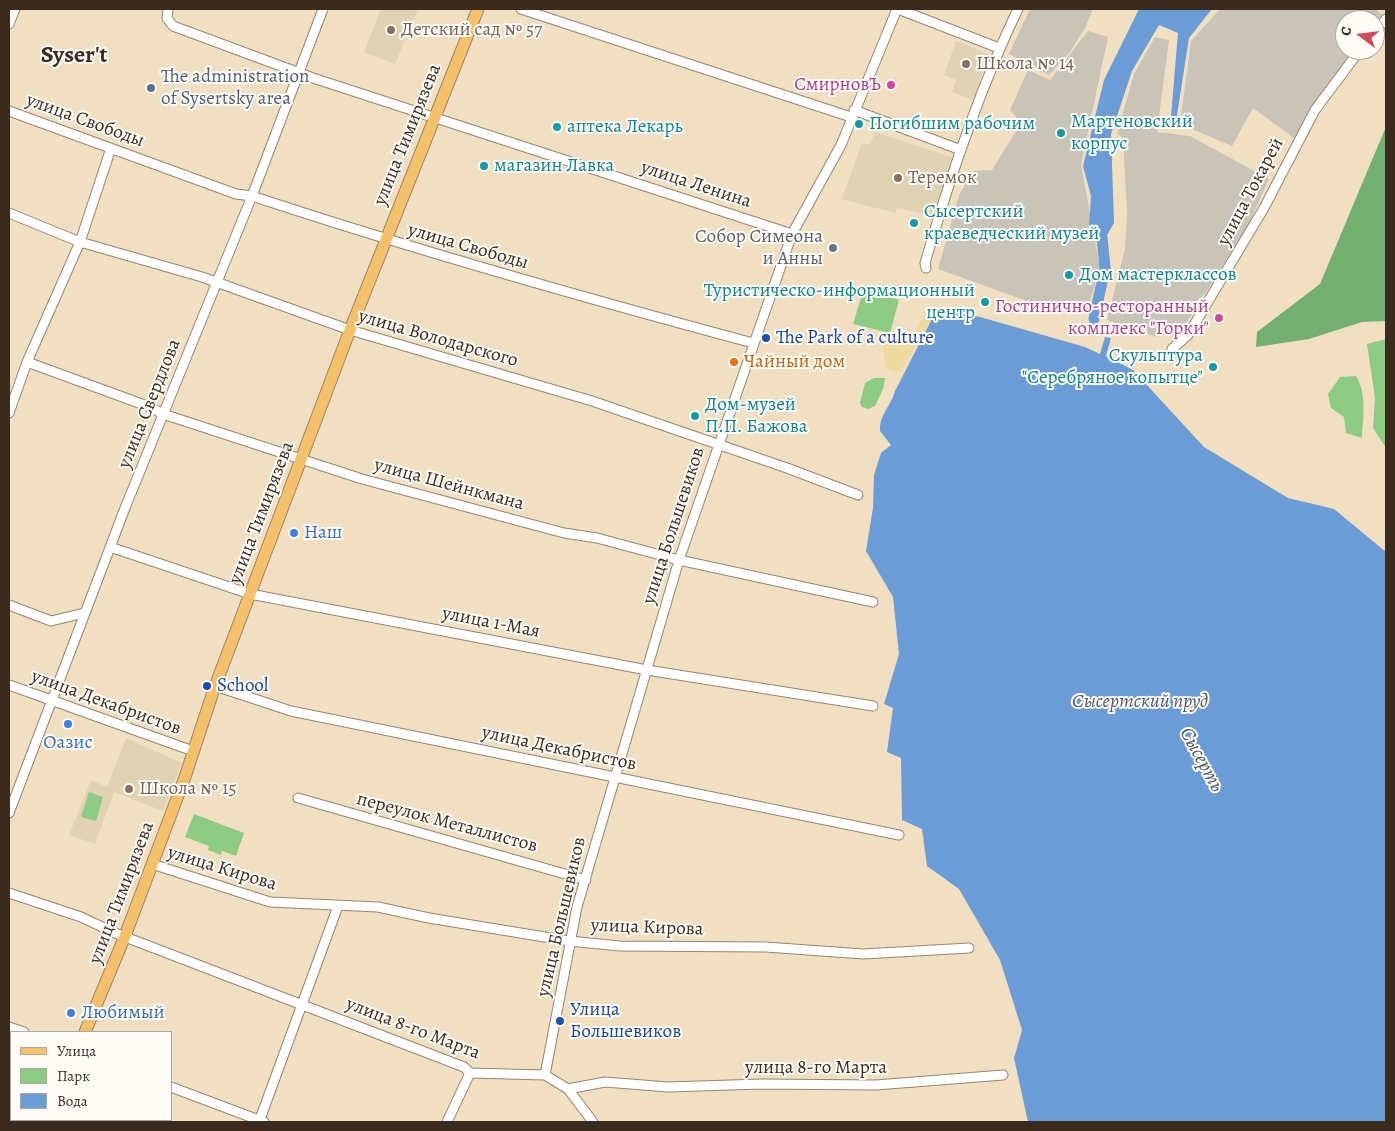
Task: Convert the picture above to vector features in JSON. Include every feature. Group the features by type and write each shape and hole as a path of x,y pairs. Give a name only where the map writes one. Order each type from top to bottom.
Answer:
{"main road":[{"name":"улица Тимирязева","path":"85,1031 125,936 215,686 350,330 478,9"}],"street":[{"path":"9,24 15,9"},
{"name":"улица Свердлова","path":"9,813 84,613 218,282 323,9"},
{"path":"521,9 853,113 961,150"},
{"path":"897,9 999,48"},
{"name":"улица Большевиков","path":"545,1075 577,907 679,560 717,445 792,234 829,169 897,9"},
{"path":"926,268 925,263 961,150 999,48 1018,9"},
{"name":"улица Ленина","path":"167,13 173,26 298,73 435,116 792,234"},
{"name":"улица Токарей","path":"1172,349 1188,335 1264,208 1314,110 1352,60"},
{"name":"улица Свободы","path":"9,111 236,194 252,196 385,240 753,343"},
{"path":"9,413 27,362 80,242 110,148"},
{"name":"улица Володарского","path":"9,213 80,242 218,282 350,330 592,401 787,468 858,495"},
{"name":"улица Шейнкмана","path":"27,362 150,407 163,414 372,481 564,533 597,538 679,560 874,602"},
{"name":"улица 1-Мая","path":"110,547 250,594 647,670 872,706"},
{"path":"9,605 51,621 84,613"},
{"name":"улица Декабристов","path":"9,685 193,751"},
{"name":"улица Декабристов","path":"215,686 291,710 899,835"},
{"name":"переулок Металлистов","path":"298,798 586,880"},
{"name":"улица Кирова","path":"152,864 270,902 378,908 570,942 620,946 766,947 863,954 970,948"},
{"name":"улица 8-го Марта","path":"9,893 80,917 125,936 303,1003 464,1067 470,1073 545,1075 568,1089 605,1082 668,1087 762,1084 876,1085 1003,1075"},
{"path":"172,1087 261,1122 338,906"},
{"path":"9,1027 21,1031"},
{"path":"447,1122 470,1073"},
{"path":"568,1089 593,1122"}],"shaded area":[{"name":"Детский сад № 57","path":"381,9 418,9 395,64 364,52"},
{"path":"1030,9 1093,9 1085,28 1069,53 1049,75 1009,54"},
{"path":"1220,9 1376,10 1335,10 1335,60 1352,60 1294,138 1253,108 1232,146 1180,124 1191,41"},
{"path":"1088,31 1108,37 1081,165 1100,268 1086,314 1046,303 1038,305 938,269 959,195 974,171 992,170 1021,123 1010,110 1028,70 1050,80"},
{"path":"1155,37 1169,40 1157,132 1190,136 1269,179 1247,228 1183,328 1157,337 1107,320 1125,249 1127,213 1123,139 1117,133 1134,74"},
{"name":"Школа № 14","path":"956,41 988,54 974,100 952,92 956,80 944,75"},
{"name":"Теремок","path":"875,132 954,158 933,216 897,208 895,213 842,199 862,143 870,145"},
{"name":"Школа № 15","path":"126,738 182,763 163,811 114,792 95,844 69,835 91,780 107,787"}],"green space":[{"path":"1386,113 1386,321 1362,322 1309,339 1256,347 1257,332 1320,284 1385,129"},
{"path":"864,288 899,300 890,333 853,324"},
{"path":"1386,339 1386,448 1373,428 1375,398 1367,344"},
{"path":"1356,376 1363,398 1362,438 1346,433 1344,417 1331,408 1328,394 1340,377"},
{"path":"874,378 885,378 883,389 875,406 868,409 862,407 860,403 865,383"},
{"path":"89,792 103,797 96,821 81,817"},
{"path":"194,814 244,833 236,856 222,851 221,855 208,850 209,846 185,837"}],"sand":[{"path":"924,315 932,319 902,370 898,373 886,369 883,346 888,335 908,344"}],"water":[{"path":"1139,9 1212,9 1189,38 1175,128 1170,128 1178,33 1159,25 1132,71 1111,134 1114,223 1103,242 1089,227 1091,196 1083,166 1104,80"},
{"name":"Сысертский пруд","path":"947,311 980,317 1085,347 1100,354 1105,337 1111,338 1106,356 1133,370 1204,447 1288,498 1334,509 1386,552 1386,1122 1028,1122 1014,1058 1022,1030 1000,960 959,889 927,866 922,829 902,820 901,758 887,752 893,708 884,704 899,654 893,597 866,551 873,508 874,475 881,453 891,445 880,431 881,420 932,319"}],"waterway":[{"path":"1094,319 1105,268 1101,227"}],"place":[{"name":"Детский сад № 57","path":"391,30"},
{"name":"Школа № 14","path":"966,64"},
{"name":"СмирновЪ","path":"891,85"},
{"name":"The administration of Sysertsky area","path":"151,88"},
{"name":"Погибшим рабочим","path":"859,124"},
{"name":"аптека Лекарь","path":"557,127"},
{"name":"Мартеновский корпус","path":"1061,133"},
{"name":"магазин Лавка","path":"484,166"},
{"name":"Теремок","path":"898,178"},
{"name":"Сысертский краеведческий музей","path":"914,223"},
{"name":"Собор Симеона и Анны","path":"833,248"},
{"name":"Дом мастерклассов","path":"1069,275"},
{"name":"Туристическо-информационный центр","path":"985,302"},
{"name":"Гостинично-ресторанный комплекс \"Горки\"","path":"1219,318"},
{"name":"The Park of a culture","path":"766,338"},
{"name":"Чайный дом","path":"734,362"},
{"name":"Скульптура \"Серебряное копытце\"","path":"1213,367"},
{"name":"Дом-музей П.П. Бажова","path":"695,416"},
{"name":"Наш","path":"294,533"},
{"name":"School","path":"207,686"},
{"name":"Оазис","path":"68,724"},
{"name":"Школа № 15","path":"129,789"},
{"name":"Любимый","path":"71,1013"},
{"name":"Улица Большевиков","path":"560,1021"}],"district":[{"name":"Syser't","path":"74,56"}],"water label":[{"name":"Сысерть","path":"1201,760"}]}
